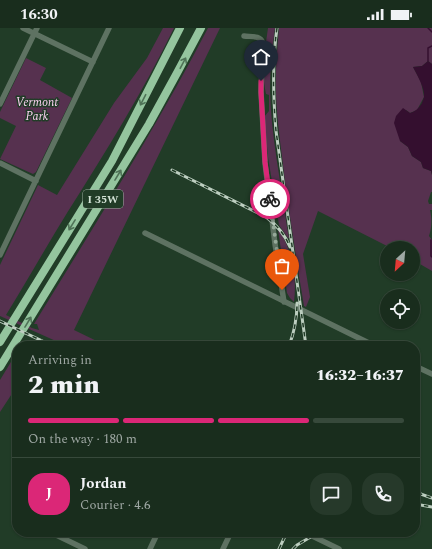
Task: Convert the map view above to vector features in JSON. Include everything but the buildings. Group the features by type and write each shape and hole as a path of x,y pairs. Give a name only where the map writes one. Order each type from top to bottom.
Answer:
{"highway":[{"name":"I 35W","path":"0,342 112,161 180,28"},
{"name":"I 35W","path":"16,341 149,124 201,28"},
{"name":"I 35W","path":"0,367 12,347"}],"street":[{"path":"23,28 35,31 93,62"},
{"path":"0,255 109,28"},
{"path":"0,104 35,31"},
{"path":"244,36 258,38 263,43 261,92 265,162 284,302"},
{"path":"0,163 36,181"},
{"path":"145,233 365,341"},
{"path":"420,368 432,374"},
{"path":"60,537 85,549"},
{"path":"150,549 156,537"},
{"path":"223,549 229,537"},
{"path":"314,537 339,549"}],"green space":[{"path":"163,28 174,28 150,75 123,122 6,315 32,328 39,330 37,324 34,324 167,104 208,28 220,28 74,330 97,341 56,341 0,316 0,265 38,185 57,195 114,103 147,58"},
{"path":"268,28 275,28 270,74 272,124 289,238 279,225 268,157 264,117 269,111 269,95 266,94 264,78"},
{"path":"279,28 432,28 432,64 428,61 422,66 413,67 421,82 424,97 417,110 410,113 406,110 400,141 408,147 412,156 421,162 423,168 431,171 432,175 432,192 428,201 429,204 432,204 432,210 430,210 431,229 429,236 432,240 432,271 420,264 420,241 380,241 380,242 318,211 303,254 310,297 306,307 304,306 285,182 277,117 277,53"},
{"name":"Vermont Park","path":"26,58 46,68 40,80 72,98 36,172 33,174 0,159 16,126 0,118 0,112"},
{"path":"278,229 287,246 293,264 295,283 294,302 287,293"},
{"path":"12,360 12,394 0,412 0,380"}],"shaded area":[{"path":"428,61 432,64 432,175 431,171 423,168 421,162 412,156 408,147 400,141 394,123 396,116 403,108 410,113 417,110 422,103 424,93 413,67 422,66"}],"waterway":[{"path":"428,28 432,32"},
{"path":"428,61 428,48 432,46"},
{"path":"431,240 432,257"}],"railway":[{"path":"277,28 274,54 274,105 276,131 305,341"},
{"path":"172,170 266,217 280,230 290,247"},
{"path":"290,341 295,325 297,303"},
{"path":"0,321 42,341"},
{"path":"420,494 432,498"},
{"path":"420,505 432,507"},
{"path":"279,549 285,537"},
{"path":"293,549 311,537"}],"way so far":[{"path":"270,199 282,290"}],"route":[{"path":"261,81 265,162 270,199"}]}
